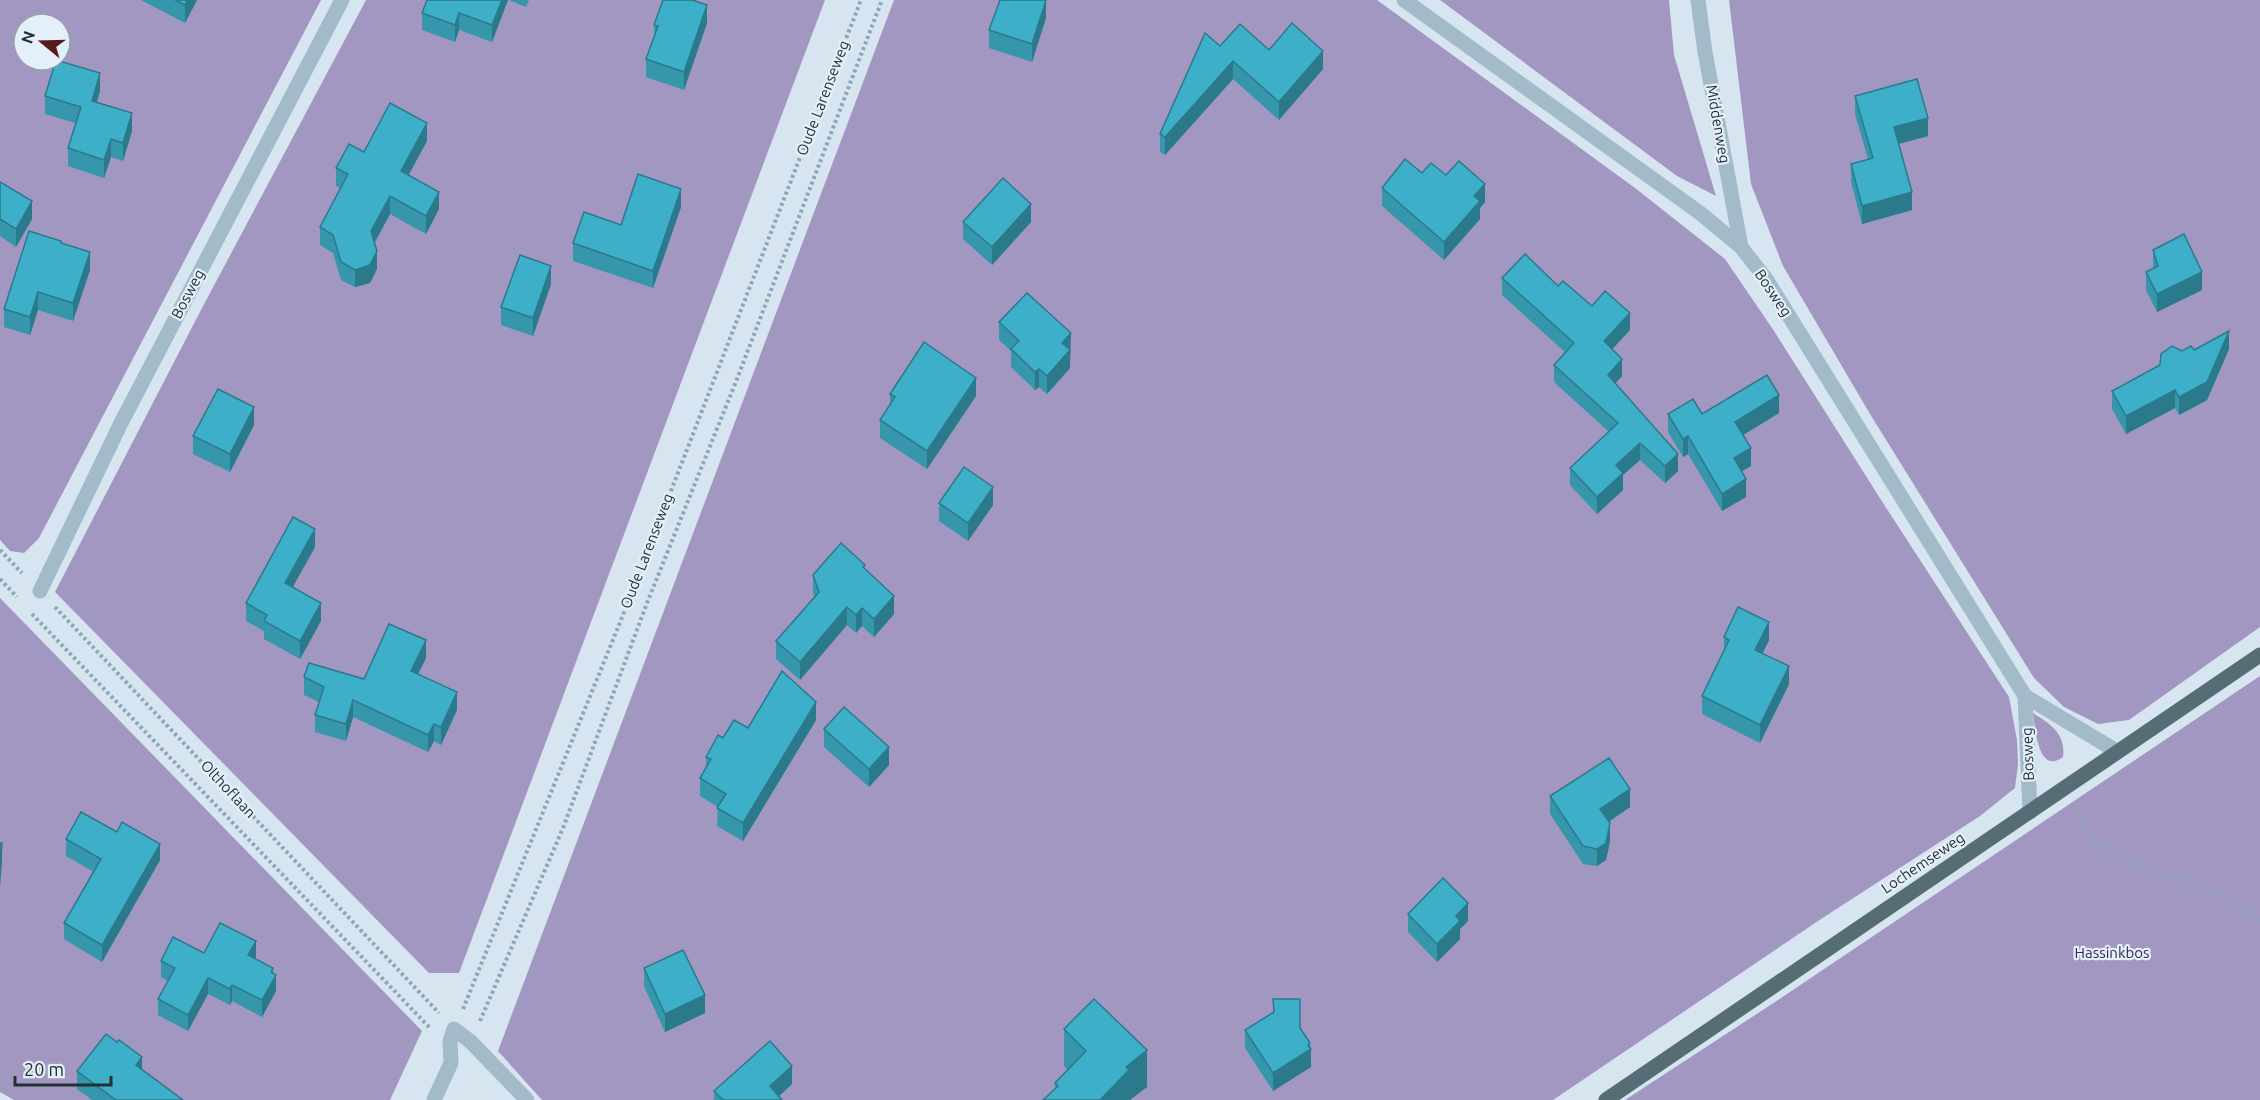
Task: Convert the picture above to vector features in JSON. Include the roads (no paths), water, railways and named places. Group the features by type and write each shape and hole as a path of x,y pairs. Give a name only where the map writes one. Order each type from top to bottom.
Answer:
{"main road":[{"name":"Lochemseweg","path":"1605,1100 2260,655"}],"street":[{"name":"Bosweg","path":"40,591 121,423 342,0"},
{"name":"Bosweg","path":"1404,0 1700,213 1741,247 1766,279 2025,696 2118,752"},
{"name":"Middenweg","path":"1698,0 1705,52 1741,247"},
{"name":"Bosweg","path":"2025,696 2030,812"},
{"path":"434,1100 451,1063 450,1041 454,1029 471,1042 527,1100"}],"park label":[{"name":"Hassinkbos","path":"2112,953"}]}
